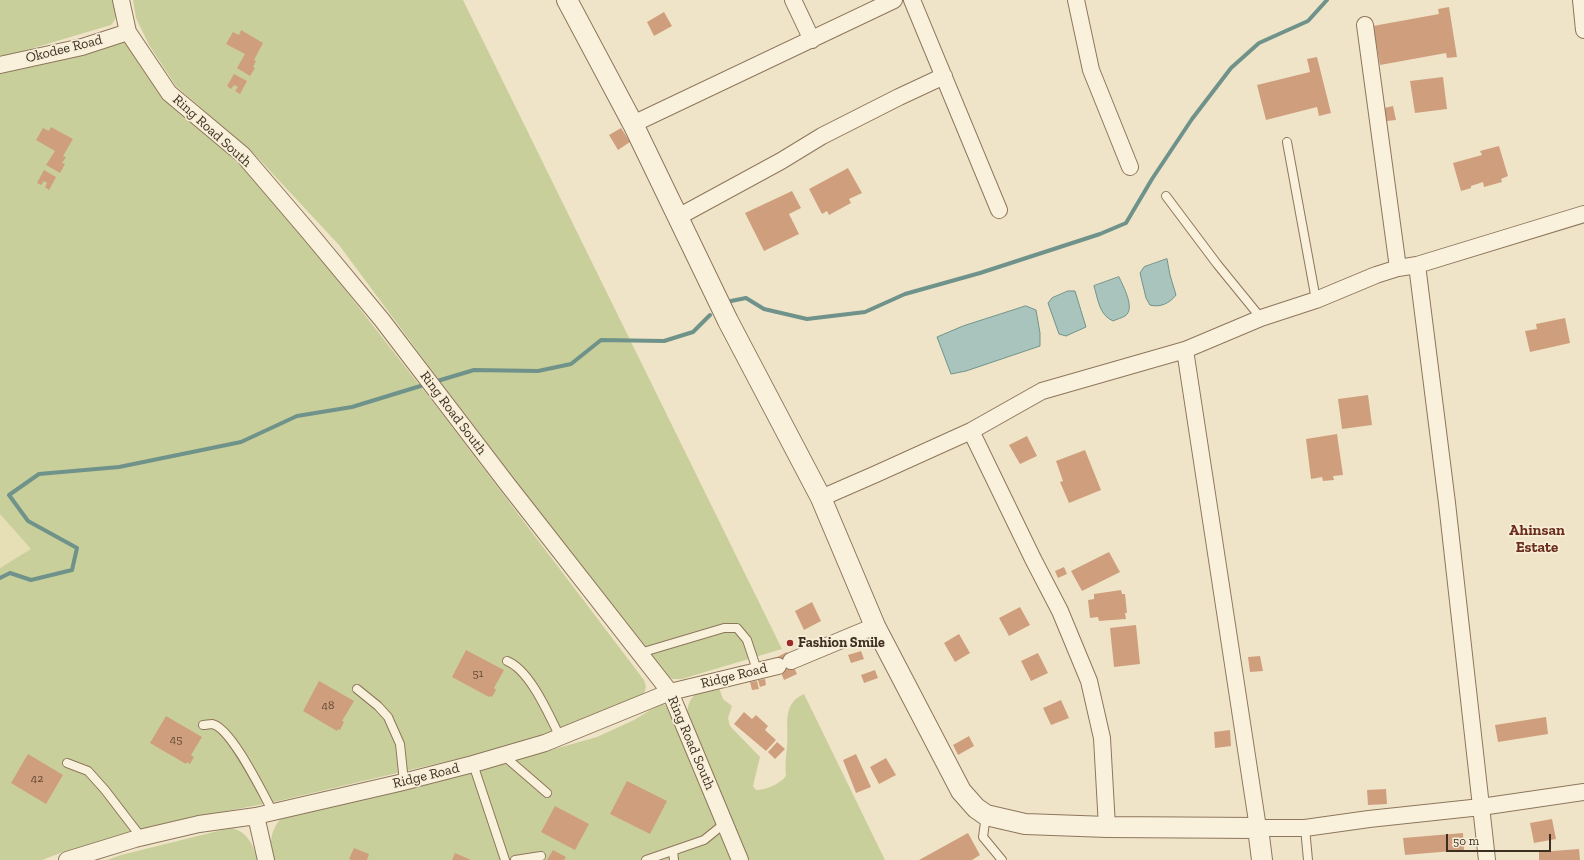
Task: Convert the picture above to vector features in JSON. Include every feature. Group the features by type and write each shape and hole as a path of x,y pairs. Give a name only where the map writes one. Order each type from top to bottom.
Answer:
{"street":[{"name":"Ring Road South","path":"121,0 128,32 169,93 243,155 308,231 382,320 508,485 670,692 740,860"},
{"path":"567,0 633,124 728,321 820,498 875,626 961,791 976,808 986,815 1024,824 1106,827 1305,828 1369,819 1482,808 1584,792"},
{"path":"793,0 812,40"},
{"path":"633,124 894,0"},
{"path":"912,0 999,210"},
{"path":"1076,0 1091,70 1130,167"},
{"path":"1581,0 1584,30"},
{"path":"1365,25 1398,268"},
{"name":"Okodee Road","path":"0,65 82,47 128,32"},
{"path":"678,217 781,161 822,136 944,76"},
{"path":"820,498 971,431 1042,391 1185,350 1261,318 1316,300 1376,275 1398,268 1417,265 1584,214"},
{"path":"1417,265 1448,503 1458,612 1487,860"},
{"path":"1185,350 1262,860"},
{"path":"971,431 1060,611 1089,681 1102,738 1106,827"},
{"name":"Ridge Road","path":"67,860 141,837 198,824 256,816 404,782 473,764 560,737 670,692 784,663 875,626"},
{"path":"256,816 266,860"}],"lane":[{"path":"1287,142 1316,300"},
{"path":"1166,196 1217,264 1261,318"},
{"path":"640,653 724,628 737,628 748,640 757,670"},
{"path":"508,661 513,663 524,673 548,712 560,737"},
{"path":"357,689 378,706 388,718 400,744 404,782"},
{"path":"203,725 213,724 224,731 236,746 273,812"},
{"path":"503,755 546,793"},
{"path":"67,763 88,771 105,790 141,837"},
{"path":"473,764 505,860"},
{"path":"986,815 983,837 1002,860"},
{"path":"646,860 704,840 725,823"},
{"path":"1305,828 1308,860"},
{"path":"673,851 674,860"},
{"path":"515,860 541,856"}],"shaded area":[{"path":"0,514 32,549 0,568"}],"green space":[{"path":"0,0 114,0 117,13 111,25 0,58"},
{"path":"133,0 463,0 782,649 682,679 673,679 664,676 339,245 258,158 176,86 149,45 136,18"},
{"path":"124,40 160,91 244,169 289,218 446,419 644,680 646,687 644,693 629,703 546,738 274,802 191,818 125,834 63,852 42,860 0,860 0,568 31,549 0,514 0,74"},
{"path":"719,688 723,699 732,706 728,718 730,726 760,757 753,786 756,790 772,786 780,782 786,776 787,723 789,710 797,698 804,694 885,860 748,860 688,718 687,710 689,704 697,692"},
{"path":"662,703 665,705 679,732 732,860 271,860 273,831 279,820 284,815 462,775 597,737 634,720"},
{"path":"230,828 236,829 245,835 254,849 258,860 107,860 121,855"}],"water":[{"path":"1167,259 1176,295 1164,304 1157,306 1150,305 1146,298 1140,273 1144,267"},
{"path":"1119,277 1128,297 1129,308 1128,313 1125,316 1113,321 1102,311 1094,286"},
{"path":"1068,291 1075,291 1086,327 1066,336 1059,334 1048,303 1052,298"},
{"path":"1026,306 1036,310 1040,333 1040,346 966,371 951,374 937,337 963,326"}],"building":[{"path":"1449,7 1457,57 1447,58 1446,53 1380,65 1373,26 1439,14 1438,9"},
{"path":"664,12 672,26 654,36 647,22"},
{"path":"241,30 263,43 254,60 256,61 253,67 255,68 250,76 237,68 245,54 226,44 233,32 239,35"},
{"path":"1317,57 1331,113 1319,116 1317,107 1266,120 1257,85 1310,72 1307,59"},
{"path":"234,74 247,81 240,94 235,91 238,87 234,85 231,89 227,86"},
{"path":"1443,77 1447,109 1415,113 1410,81"},
{"path":"1393,106 1396,120 1387,121 1384,108"},
{"path":"51,127 73,139 63,156 66,157 62,163 65,164 60,173 46,165 55,151 36,140 43,128 49,131"},
{"path":"621,128 630,142 618,150 609,135"},
{"path":"1499,146 1508,176 1501,179 1502,182 1484,187 1483,182 1461,191 1453,163 1482,155 1480,151"},
{"path":"848,168 862,193 849,199 851,203 829,215 827,211 822,214 809,189"},
{"path":"44,170 56,177 49,190 45,187 47,183 44,181 41,185 37,183"},
{"path":"792,191 801,208 789,214 799,234 764,251 745,213"},
{"path":"1565,318 1570,343 1530,352 1525,331 1537,329 1536,324"},
{"path":"1368,395 1372,425 1342,429 1338,399"},
{"path":"1337,434 1343,475 1333,476 1334,480 1323,481 1322,477 1311,479 1306,439"},
{"path":"1027,436 1037,456 1020,464 1009,445"},
{"path":"1085,450 1101,490 1069,503 1060,482 1063,481 1056,461"},
{"path":"1109,552 1120,572 1082,591 1071,571"},
{"path":"1064,567 1067,574 1058,578 1055,571"},
{"path":"1121,590 1122,594 1125,594 1127,613 1125,613 1126,619 1099,621 1098,617 1090,618 1088,600 1094,599 1094,594"},
{"path":"812,602 821,621 804,630 795,611"},
{"path":"1020,607 1030,625 1009,636 999,618"},
{"path":"1136,625 1140,664 1114,667 1110,628"},
{"path":"959,634 970,653 955,662 944,643"},
{"path":"466,650 504,670 494,688 496,690 492,697 489,697 452,677"},
{"path":"861,651 864,659 851,663 848,655"},
{"path":"787,652 797,674 784,680 775,658"},
{"path":"1038,653 1048,673 1031,681 1021,661"},
{"path":"1260,656 1263,671 1250,672 1248,657"},
{"path":"875,670 878,678 864,683 861,675"},
{"path":"765,679 766,685 760,687 758,680"},
{"path":"319,681 354,701 342,721 344,722 340,730 338,729 337,731 303,711"},
{"path":"757,681 759,689 752,690 750,682"},
{"path":"1061,700 1069,718 1051,725 1043,708"},
{"path":"744,712 752,719 756,715 768,726 765,730 776,740 766,751 734,724"},
{"path":"166,716 202,737 191,755 194,757 190,764 187,762 186,764 150,743"},
{"path":"1546,717 1548,734 1498,742 1495,725"},
{"path":"1230,730 1231,746 1215,748 1214,732"},
{"path":"969,736 974,746 958,755 953,745"},
{"path":"777,742 785,749 775,759 768,752"},
{"path":"28,754 63,775 46,804 11,783"},
{"path":"856,754 871,787 856,793 843,760"},
{"path":"886,758 896,775 879,784 870,767"},
{"path":"627,781 667,801 650,834 610,814"},
{"path":"1386,789 1387,804 1368,805 1367,790"},
{"path":"555,806 589,824 575,850 541,832"},
{"path":"1552,819 1556,839 1534,843 1530,823"},
{"path":"968,833 980,855 972,860 919,860"},
{"path":"1463,833 1464,850 1405,855 1403,838"},
{"path":"354,848 369,854 367,860 349,859"},
{"path":"1579,849 1580,860 1539,860 1539,852"},
{"path":"553,850 566,857 564,860 547,860"},
{"path":"455,853 471,860 452,860"}],"waterway":[{"path":"731,301 746,298 764,309 807,319 865,312 905,294 980,273 1100,234 1126,223 1152,179 1192,119 1231,68 1259,43 1308,21 1327,0"},
{"path":"434,382 474,370 538,371 571,364 601,340 664,341 693,332 710,315"},
{"path":"0,578 10,573 31,580 72,570 77,548 28,521 9,495 39,474 119,467 241,442 297,416 352,407 427,384"}],"place":[{"name":"Fashion Smile","path":"790,643"}],"district":[{"name":"Ahinsan Estate","path":"1537,540"}]}
